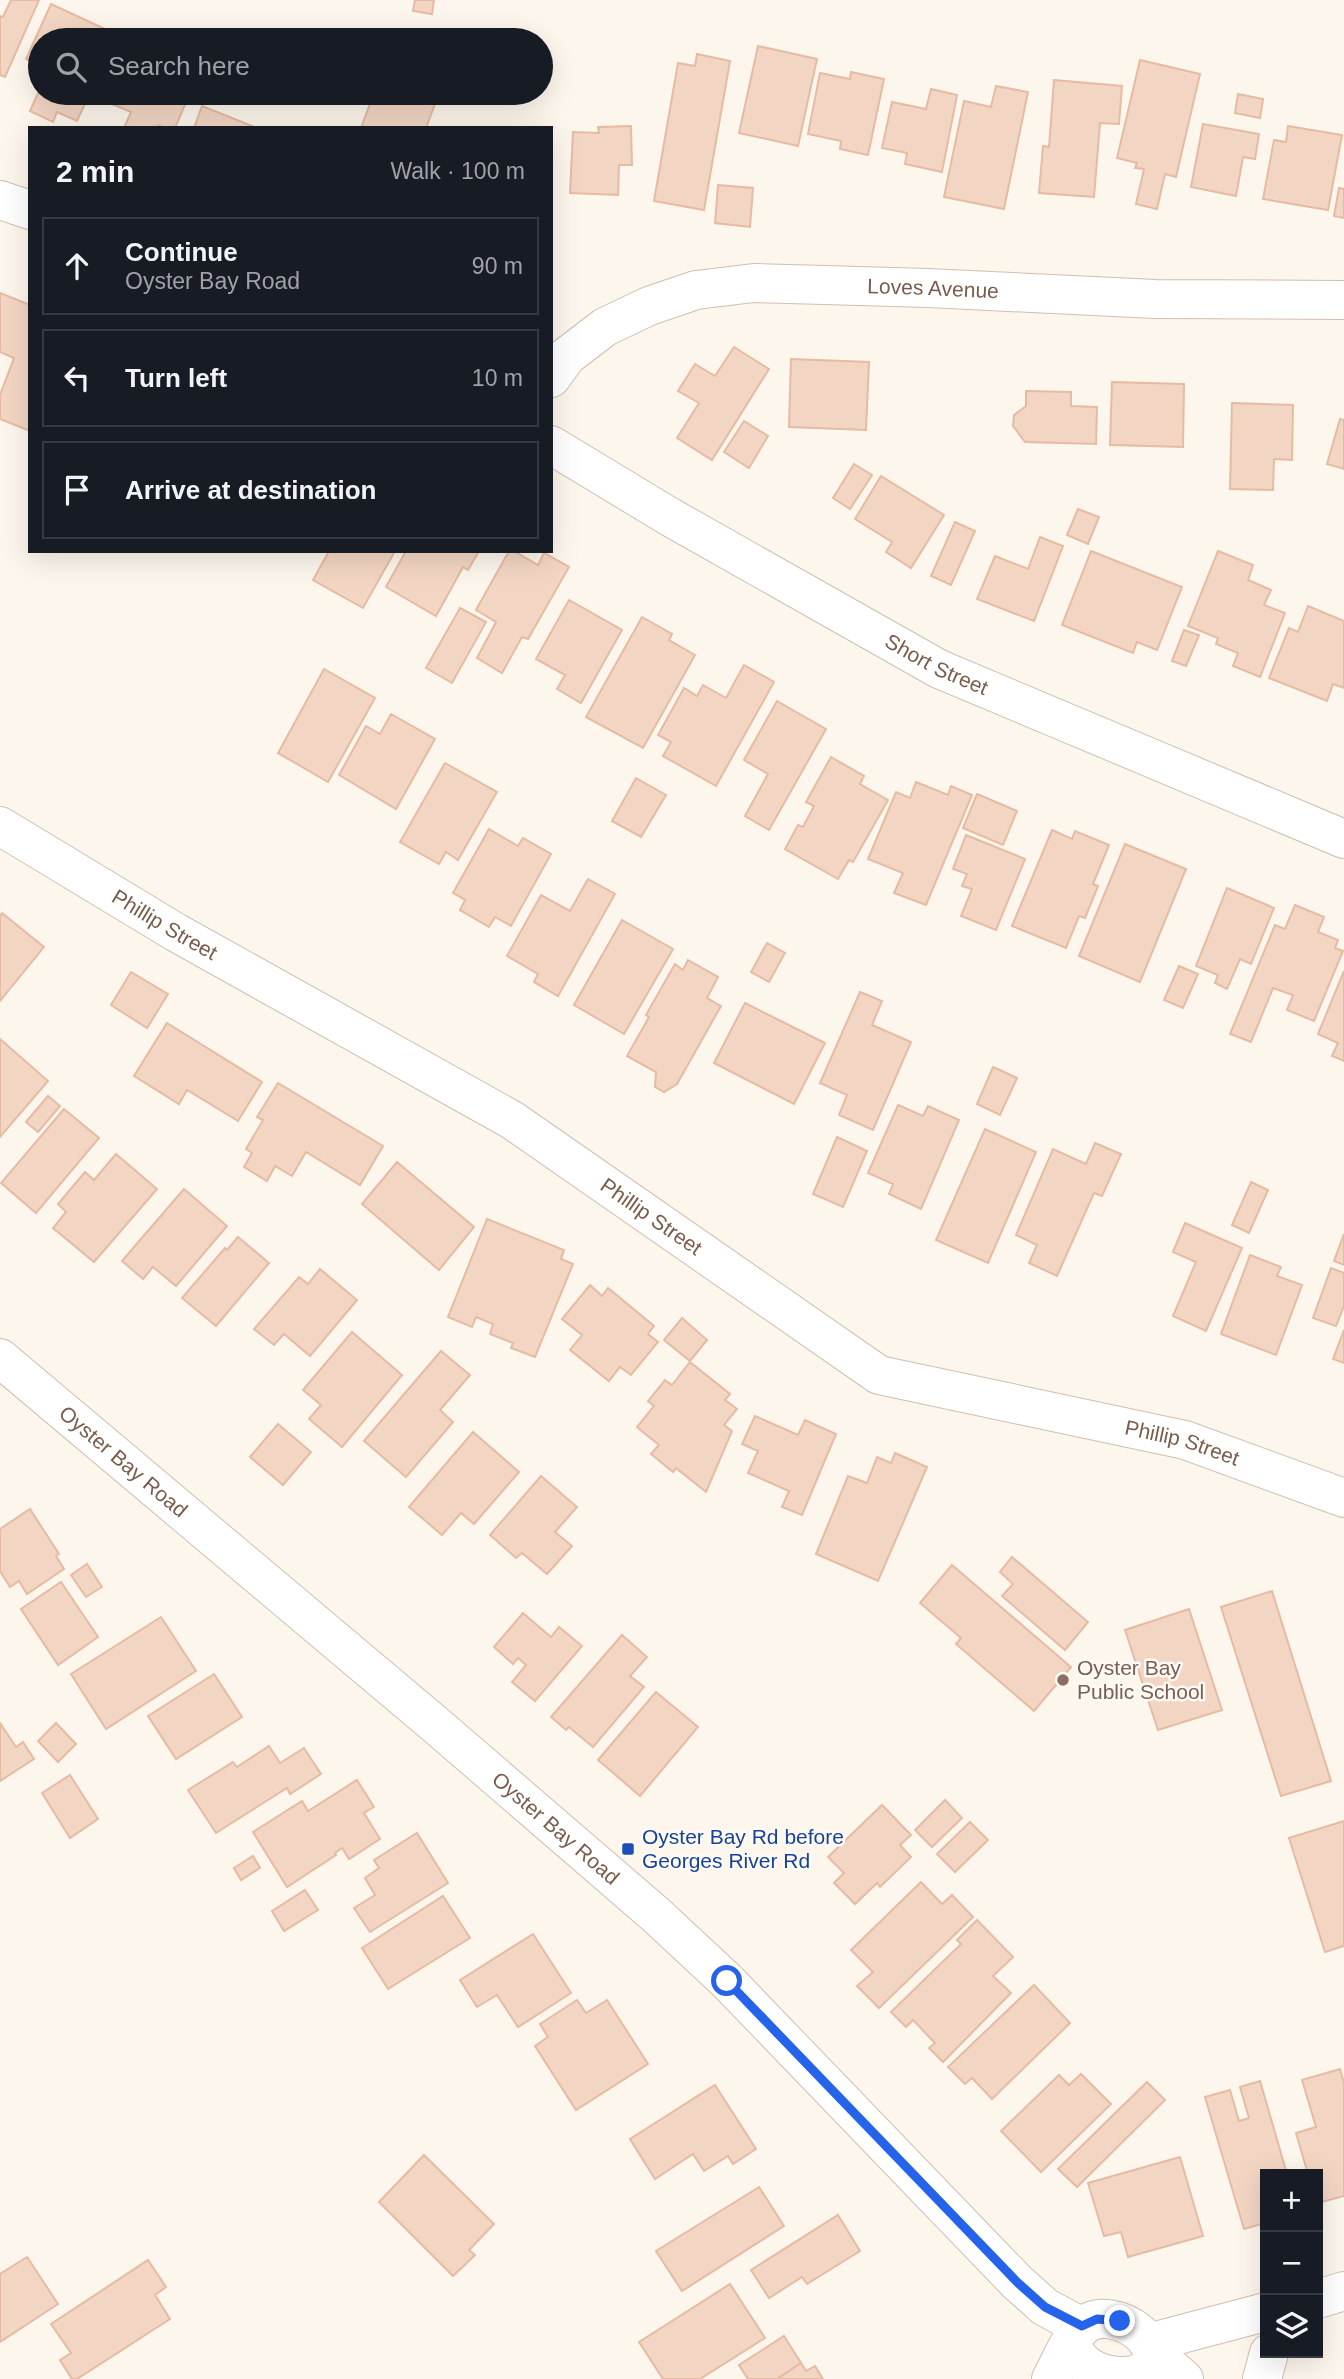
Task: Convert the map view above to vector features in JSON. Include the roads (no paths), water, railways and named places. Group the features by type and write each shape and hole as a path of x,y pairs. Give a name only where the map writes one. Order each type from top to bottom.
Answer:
{"street":[{"path":"0,200 28,209"},
{"name":"Loves Avenue","path":"553,375 566,356 605,327 649,306 696,290 754,283 1155,299 1344,300"},
{"name":"Short Street","path":"553,446 670,517 939,669 1344,839"},
{"name":"Phillip Street","path":"0,826 177,933 512,1120 879,1375 1185,1440 1344,1498"},
{"name":"Oyster Bay Road","path":"0,1358 437,1726 655,1914 727,1981 1017,2282 1077,2334"},
{"path":"1323,2297 1344,2291"},
{"path":"1077,2334 1082,2362 1094,2372 1131,2368 1260,2314"},
{"path":"1051,2379 1077,2334 1097,2319 1120,2321 1136,2329 1131,2368"},
{"path":"1262,2379 1268,2358"},
{"path":"1131,2368 1184,2379"}],"place":[{"name":"Oyster Bay Public School","path":"1063,1680"},
{"name":"Oyster Bay Rd before Georges River Rd","path":"628,1849"}]}
